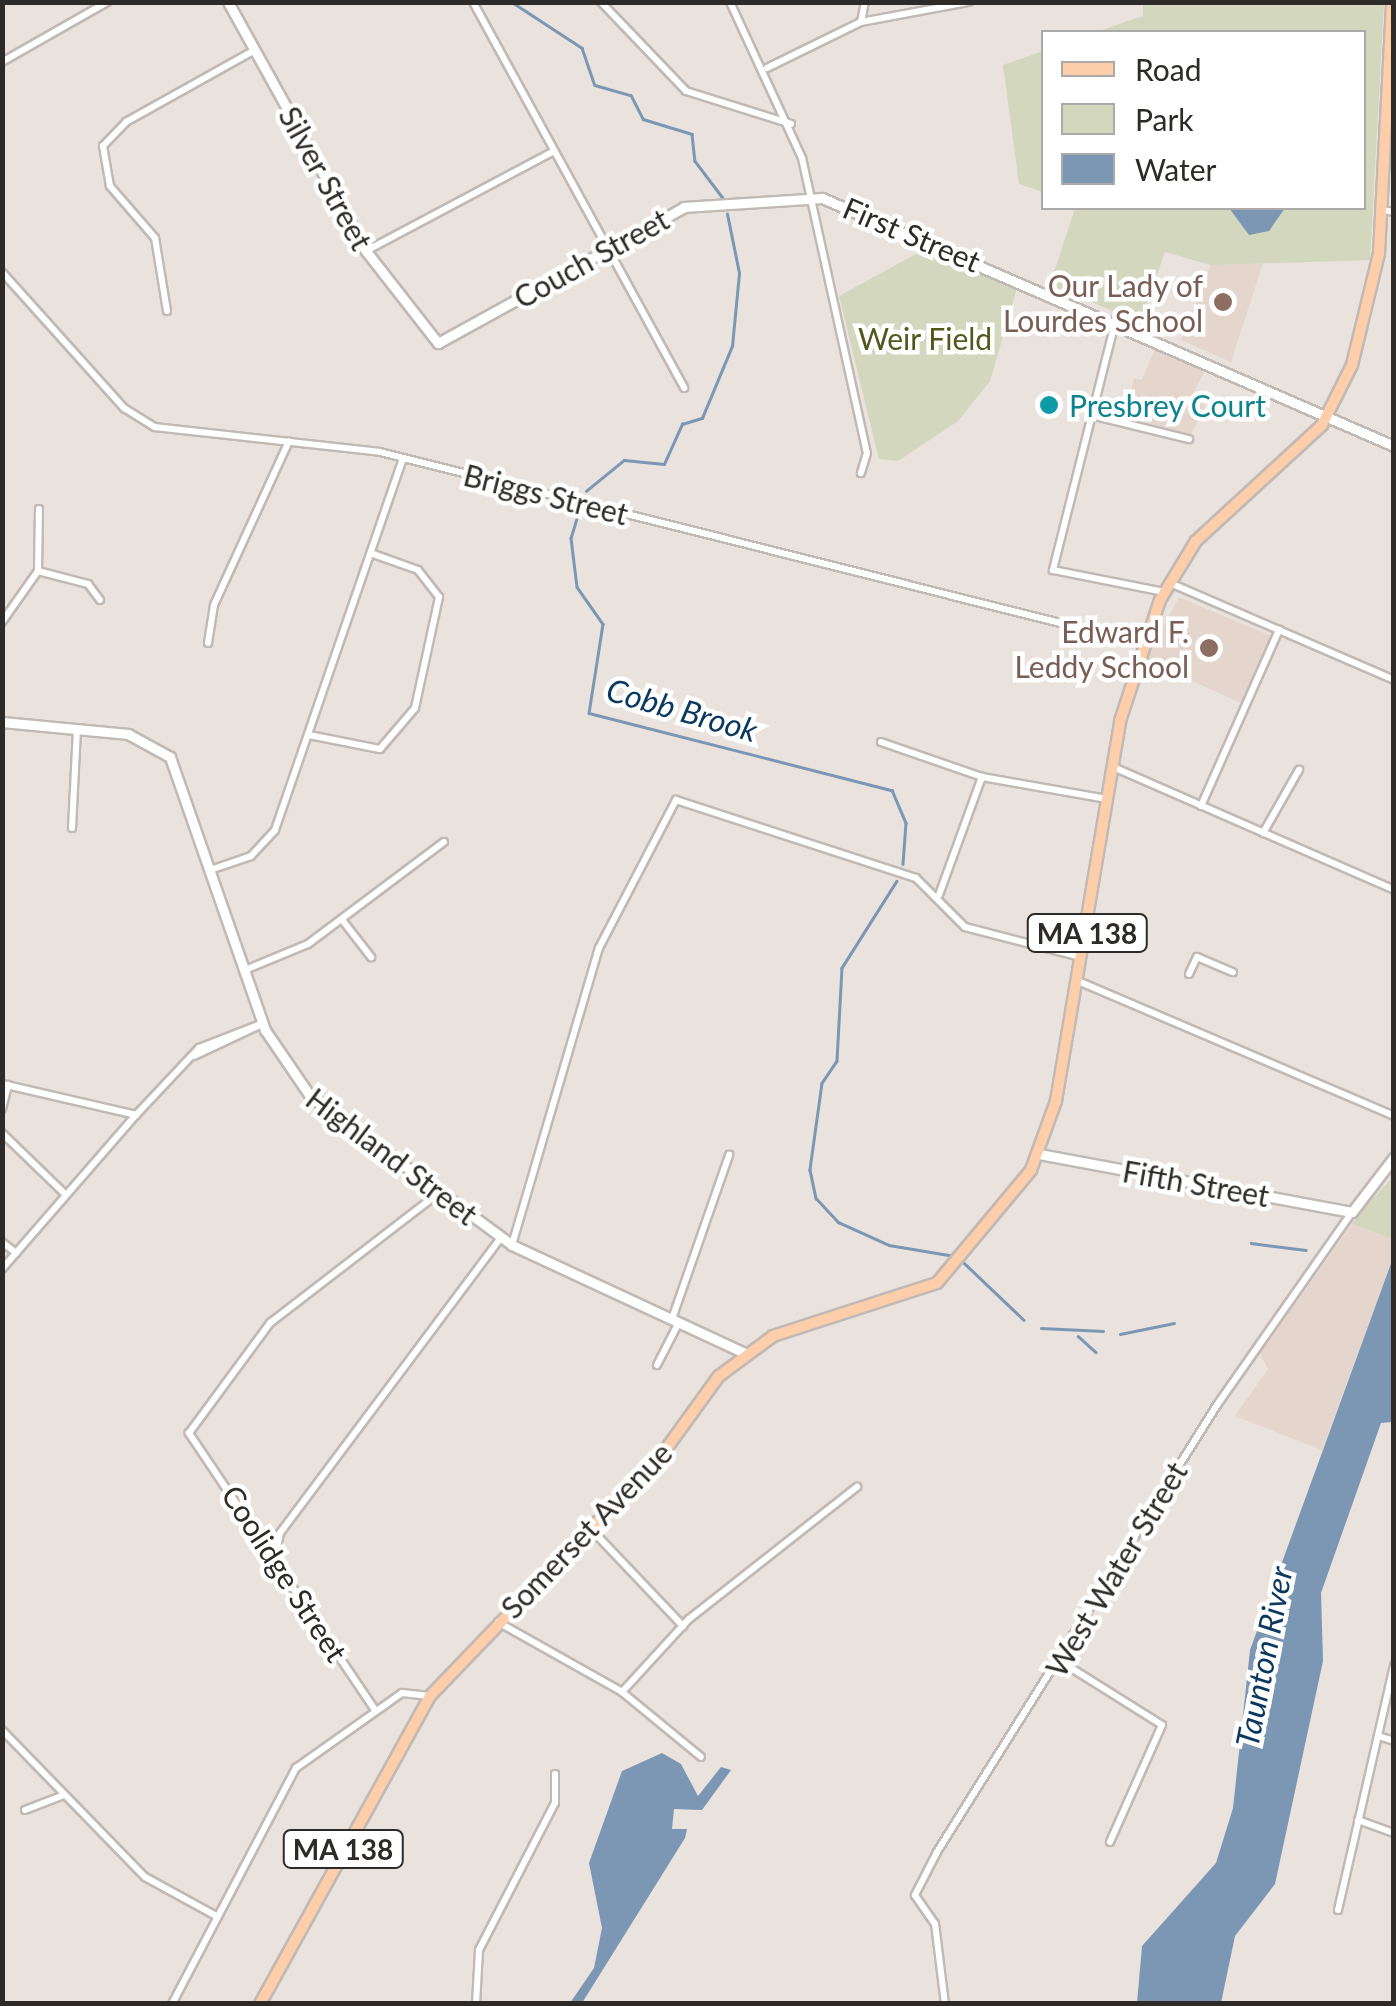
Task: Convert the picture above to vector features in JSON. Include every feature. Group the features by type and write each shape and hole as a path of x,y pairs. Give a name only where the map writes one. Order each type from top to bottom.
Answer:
{"main road":[{"name":"Somerset Avenue","path":"430,1696 497,1621 590,1528 745,1353 788,1330 906,1300 964,1260 1039,1154 1078,981 1113,768 1145,644 1166,587 1210,527 1330,414 1373,290 1388,211 1392,2"},
{"name":"MA 138","path":"260,2004 430,1696"}],"street":[{"name":"Silver Street","path":"228,2 366,251 438,343"},
{"path":"472,2 684,388"},
{"path":"601,2 686,91 792,124"},
{"path":"730,2 767,68 792,124 813,198 866,453 861,473"},
{"path":"861,22 865,2"},
{"path":"767,68 861,22 968,2"},
{"path":"2,62 102,4"},
{"path":"166,311 154,238 110,186 104,146 126,122 255,50"},
{"path":"366,251 554,150"},
{"name":"Couch Street","path":"438,343 608,248 698,204 813,198"},
{"name":"First Street","path":"813,198 1116,320 1394,446"},
{"name":"Briggs Street","path":"2,272 141,421 403,458 1145,644"},
{"path":"1116,320 1052,570 1166,587 1280,630 1394,680"},
{"path":"1091,415 1189,439"},
{"path":"208,643 214,605 289,440"},
{"path":"213,869 270,839 373,554 403,458"},
{"path":"2,622 38,572 40,510"},
{"path":"309,734 380,749 415,708 439,596 418,570 373,554"},
{"path":"38,572 88,584 100,600"},
{"path":"1201,806 1280,630"},
{"name":"Highland Street","path":"2,722 138,736 170,758 213,869 263,1023 305,1091 500,1238 745,1353"},
{"path":"72,828 77,729"},
{"path":"880,742 982,776 1109,799"},
{"path":"1113,768 1394,890"},
{"path":"1263,833 1299,770"},
{"path":"939,896 982,776"},
{"path":"512,1245 598,948 676,800 916,878 939,896 965,927 1082,958"},
{"path":"245,970 344,921 444,842"},
{"path":"344,921 371,957"},
{"path":"1189,974 1196,958 1232,972"},
{"path":"1078,981 1394,1116"},
{"path":"2,1269 136,1115 193,1056 263,1023"},
{"path":"2,1109 5,1084 136,1115"},
{"path":"2,1133 66,1196"},
{"name":"Fifth Street","path":"1039,1154 1352,1212"},
{"path":"658,1365 730,1155"},
{"name":"West Water Street","path":"945,2004 935,1924 915,1896 1216,1405 1394,1157"},
{"name":"Coolidge Street","path":"374,1710 233,1487 191,1448 191,1426 270,1323 439,1193"},
{"path":"278,1558 280,1534 500,1238"},
{"path":"2,1242 16,1253"},
{"path":"622,1692 682,1626 857,1487"},
{"path":"590,1528 682,1626"},
{"path":"497,1621 622,1692 701,1756"},
{"path":"1060,1661 1162,1725 1110,1842"},
{"path":"1338,1910 1394,1664"},
{"path":"172,2004 287,1779 374,1710 405,1691 430,1696"},
{"path":"2,1730 61,1796 145,1877 218,1918"},
{"path":"1378,1736 1394,1741"},
{"path":"476,2004 479,1950 555,1804 555,1774"},
{"path":"25,1810 61,1796"},
{"path":"1358,1820 1394,1833"}],"shaded area":[{"name":"Our Lady of Lourdes School","path":"1263,263 1231,362 1181,340 1211,265"},
{"name":"Our Lady of Lourdes School","path":"1157,344 1207,367 1191,397 1205,406 1191,434 1125,417 1134,378 1142,380"},
{"name":"Edward F. Leddy School","path":"1179,597 1271,636 1243,704 1146,660"},
{"path":"1352,1224 1393,1239 1393,1258 1322,1450 1235,1416 1268,1369 1260,1354"}],"green space":[{"path":"1143,3 1384,3 1370,260 1211,265 1165,252 1140,322 1050,285 1074,210 1366,210 1366,30 1102,30 1143,16"},
{"path":"1041,52 1041,191 1019,184 1003,65"},
{"name":"Weir Field","path":"927,248 1017,288 990,381 958,421 898,461 879,459 839,296"},
{"path":"1393,1177 1393,1239 1352,1224 1361,1211"}],"water":[{"path":"1230,210 1284,210 1269,231 1249,235"},
{"name":"Taunton River","path":"1393,1258 1393,1422 1381,1423 1321,1593 1323,1661 1275,1884 1235,1936 1221,2003 1137,2003 1142,1946 1216,1863 1233,1808 1250,1650"},
{"path":"662,1753 681,1764 698,1796 721,1767 731,1770 702,1810 674,1809 672,1829 687,1829 685,1838 582,2003 570,2003 594,1968 602,1928 589,1863 622,1771"}],"waterway":[{"name":"Cobb Brook","path":"512,2 582,48 595,85 631,95 643,119 692,134 695,161 723,198"},
{"name":"Cobb Brook","path":"586,491 624,460 664,464 682,424 702,418 732,346 739,273 727,214"},
{"name":"Cobb Brook","path":"580,509 571,538 577,587 603,624 589,713 892,790 906,823 903,864"},
{"name":"Cobb Brook","path":"897,881 842,968 837,1061 822,1083 810,1170 816,1198 838,1222 889,1245 954,1256"},
{"name":"Cobb Brook","path":"1251,1243 1306,1250"},
{"name":"Cobb Brook","path":"960,1259 1024,1320"},
{"name":"Cobb Brook","path":"1120,1334 1174,1323"},
{"name":"Cobb Brook","path":"1041,1328 1103,1331"},
{"path":"1078,1336 1096,1352"}],"place":[{"name":"Our Lady of Lourdes School","path":"1223,302"},
{"name":"Presbrey Court","path":"1049,405"},
{"name":"Edward F. Leddy School","path":"1209,648"}]}
